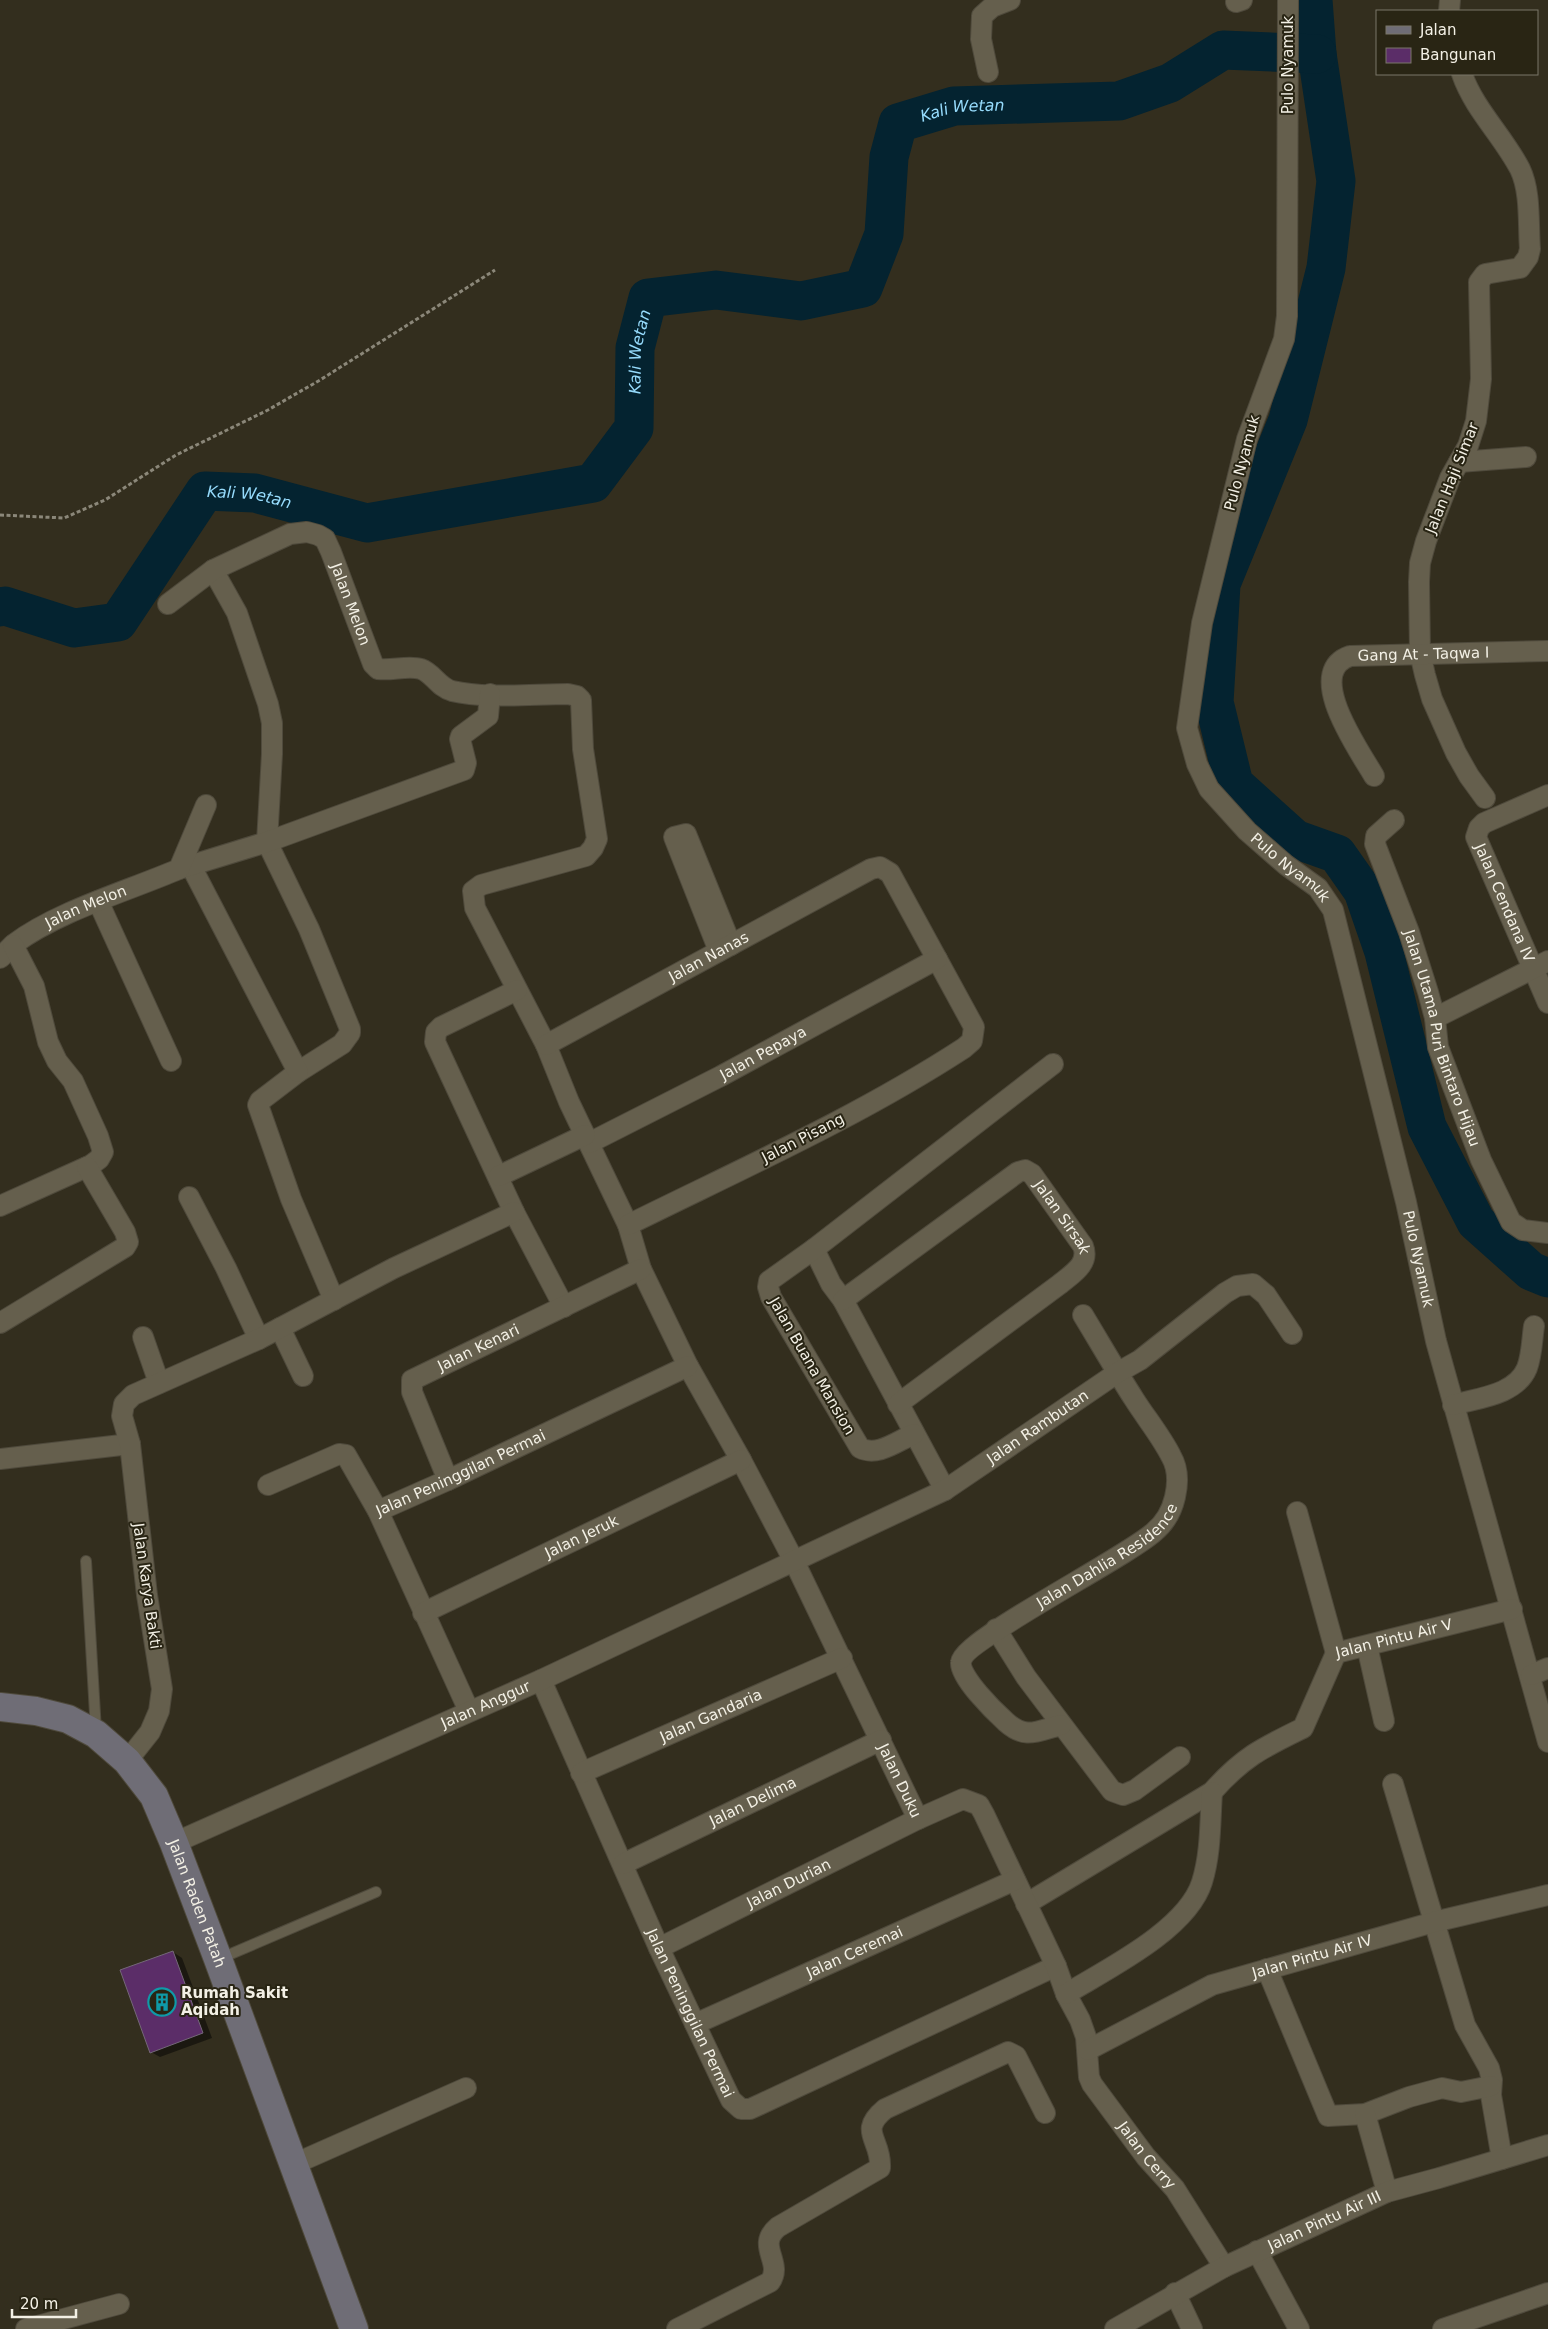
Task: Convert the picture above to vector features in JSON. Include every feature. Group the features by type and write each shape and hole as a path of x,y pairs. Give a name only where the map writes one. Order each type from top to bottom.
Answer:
{"main road":[{"name":"Jalan Raden Patah","path":"0,1707 36,1711 68,1719 96,1734 127,1760 154,1796 174,1842 218,1959 292,2165 354,2329"}],"street":[{"path":"988,72 980,39 982,16 992,7 1010,0"},
{"name":"Pulo Nyamuk","path":"1288,0 1287,316 1284,339 1247,439 1202,623 1187,728 1196,764 1209,789 1247,832 1286,865 1318,888 1333,910 1413,1233 1436,1341 1453,1405 1512,1609 1539,1672 1548,1742"},
{"name":"Jalan Haji Simar","path":"1462,75 1469,90 1520,170 1527,193 1530,249 1528,257 1520,268 1485,274 1479,282 1479,399 1476,421 1468,446 1446,488 1420,562 1420,653 1432,699 1468,776 1485,798"},
{"path":"1459,462 1526,457"},
{"name":"Jalan Melon","path":"168,604 213,570 290,534 307,532 325,539 332,552 373,664 378,669 420,668 428,672 436,683 452,691 490,694 568,694 577,696 581,700 583,750 597,839 593,848 586,856 481,885 474,892 475,908 517,990"},
{"path":"213,570 237,614 268,704 272,723 267,842 309,929 350,1029 350,1033 342,1044 298,1072 260,1101 258,1108 291,1199 334,1300"},
{"name":"Gang At - Taqwa I","path":"1374,776 1337,710 1332,676 1337,663 1350,656 1548,651"},
{"name":"Jalan Melon","path":"7,951 45,926 98,901 185,868 267,842 464,770 466,763 461,736 488,716 490,694"},
{"name":"Jalan Cendana IV","path":"1540,964 1476,837 1479,828 1484,823 1547,795"},
{"path":"206,805 185,868 298,1072"},
{"name":"Jalan Utama Puri Bintaro Hijau","path":"1394,820 1376,836 1375,844 1409,932 1435,1018 1438,1047 1481,1160 1507,1218 1517,1228 1548,1233"},
{"path":"686,834 725,948 674,837 686,834"},
{"name":"Jalan Nanas","path":"546,1046 871,868 880,867 890,874 937,959"},
{"path":"98,901 171,1061"},
{"path":"0,1206 87,1168 99,1160 103,1152 98,1136 73,1081 56,1060 48,1042 34,986 7,951"},
{"name":"Jalan Pisang","path":"628,1225 877,1100 934,1068 972,1040 974,1027 937,959"},
{"name":"Jalan Pepaya","path":"587,1139 721,1076 937,959"},
{"path":"1435,1018 1540,964 1548,1003"},
{"path":"564,1306 514,1212 499,1176 435,1042 435,1037 441,1027 517,990 546,1046 628,1225 641,1268 688,1366 741,1460 794,1561"},
{"name":"Jalan Buana Mansion","path":"914,1434 878,1451 870,1452 860,1448 771,1297 768,1287 769,1281 814,1249 1053,1064"},
{"path":"499,1176 587,1139"},
{"path":"0,1323 125,1247 128,1242 125,1232 87,1168"},
{"name":"Jalan Sirsak","path":"843,1300 1018,1172 1025,1170 1032,1174 1083,1246 1085,1254 1081,1265 1060,1284 898,1404"},
{"path":"189,1197 226,1268 259,1338"},
{"path":"1399,1204 1404,1227 1407,1231 1413,1233"},
{"path":"143,1337 159,1383 280,1328 394,1268 514,1212"},
{"path":"814,1249 831,1284 843,1300 945,1490"},
{"name":"Jalan Kenari","path":"448,1480 412,1392 412,1380 641,1268"},
{"name":"Jalan Rambutan","path":"794,1561 945,1490 1117,1373 1140,1360 1225,1293 1237,1286 1253,1284 1266,1295 1292,1334"},
{"path":"1083,1314 1117,1373"},
{"path":"1453,1405 1502,1392 1522,1376 1527,1366 1534,1326"},
{"path":"280,1328 303,1376"},
{"name":"Jalan Peninggilan Permai","path":"469,1711 378,1511 448,1480 688,1366"},
{"name":"Jalan Dahlia Residence","path":"1061,1724 1026,1734 1016,1730 992,1710 964,1673 960,1662 965,1653 996,1629 1081,1581 1154,1532 1168,1517 1176,1496 1177,1477 1172,1457 1117,1373"},
{"name":"Jalan Karya Bakti","path":"127,1760 150,1732 159,1711 162,1689 147,1595 130,1444 122,1416 124,1404 133,1395 159,1383"},
{"path":"0,1459 130,1444"},
{"path":"268,1485 339,1454 346,1455 378,1511"},
{"name":"Jalan Jeruk","path":"423,1613 741,1460"},
{"path":"1297,1512 1336,1653"},
{"name":"Jalan Duku","path":"794,1561 918,1819 964,1799 979,1805 1056,1966 1066,1994 1080,2020 1087,2044"},
{"name":"Jalan Anggur","path":"174,1842 541,1680 794,1561"},
{"name":"Jalan Pintu Air V","path":"1217,1787 1231,1769 1259,1748 1303,1728 1336,1653 1512,1609"},
{"path":"996,1629 1026,1677 1112,1791 1123,1795 1135,1790 1180,1757"},
{"path":"1367,1646 1384,1720"},
{"name":"Jalan Gandaria","path":"581,1773 842,1658"},
{"name":"Jalan Peninggilan Permai","path":"541,1680 659,1948 731,2100 741,2109 750,2109 1056,1966"},
{"name":"Jalan Delima","path":"623,1864 881,1740"},
{"path":"1393,1784 1465,2025 1489,2068 1491,2095 1502,2159"},
{"path":"1026,1904 1217,1787"},
{"path":"1066,1994 1148,1944 1187,1910 1201,1885 1207,1862 1217,1787"},
{"name":"Jalan Durian","path":"659,1948 918,1819"},
{"name":"Jalan Ceremai","path":"695,2024 1015,1880"},
{"name":"Jalan Pintu Air IV","path":"1087,2044 1212,1985 1434,1922 1548,1895"},
{"path":"1268,1969 1328,2116 1365,2114 1409,2097 1442,2088 1461,2092 1491,2086"},
{"name":"Jalan Cerry","path":"1087,2044 1089,2077 1092,2084 1146,2157 1174,2189 1224,2267"},
{"path":"677,2329 770,2282 774,2276 768,2241 770,2234 778,2227 880,2168 880,2159 870,2128 874,2119 885,2109 1008,2052 1016,2056 1045,2113"},
{"path":"292,2165 466,2088"},
{"path":"1365,2114 1387,2192"},
{"name":"Jalan Pintu Air III","path":"1114,2329 1224,2267 1387,2192 1548,2145"},
{"path":"1257,2251 1299,2329"},
{"path":"1175,2293 1192,2329"},
{"path":"1443,2329 1548,2293"},
{"path":"26,2329 119,2304"}],"lane":[{"path":"86,1561 96,1734"},
{"path":"218,1959 376,1892"}],"path":[{"path":"0,515 64,518 105,500 176,455 268,410 320,380 495,270"}],"building":[{"name":"Rumah Sakit Aqidah","path":"173,1951 203,2033 150,2053 120,1970"}],"waterway":[{"path":"1313,0 1317,54 1336,181 1326,268 1288,420 1221,584 1214,702 1234,784 1295,839 1337,854 1363,891 1384,952 1427,1127 1476,1222 1531,1271 1548,1278"},
{"name":"Kali Wetan","path":"0,607 5,606 74,628 118,622 205,491 255,493 367,523 593,483 634,428 635,348 648,298 716,290 801,301 863,288 884,234 889,157 898,123 954,106 1119,101 1170,83 1223,50 1317,54"}],"place":[{"name":"Rumah Sakit Aqidah","path":"162,2002"}]}
